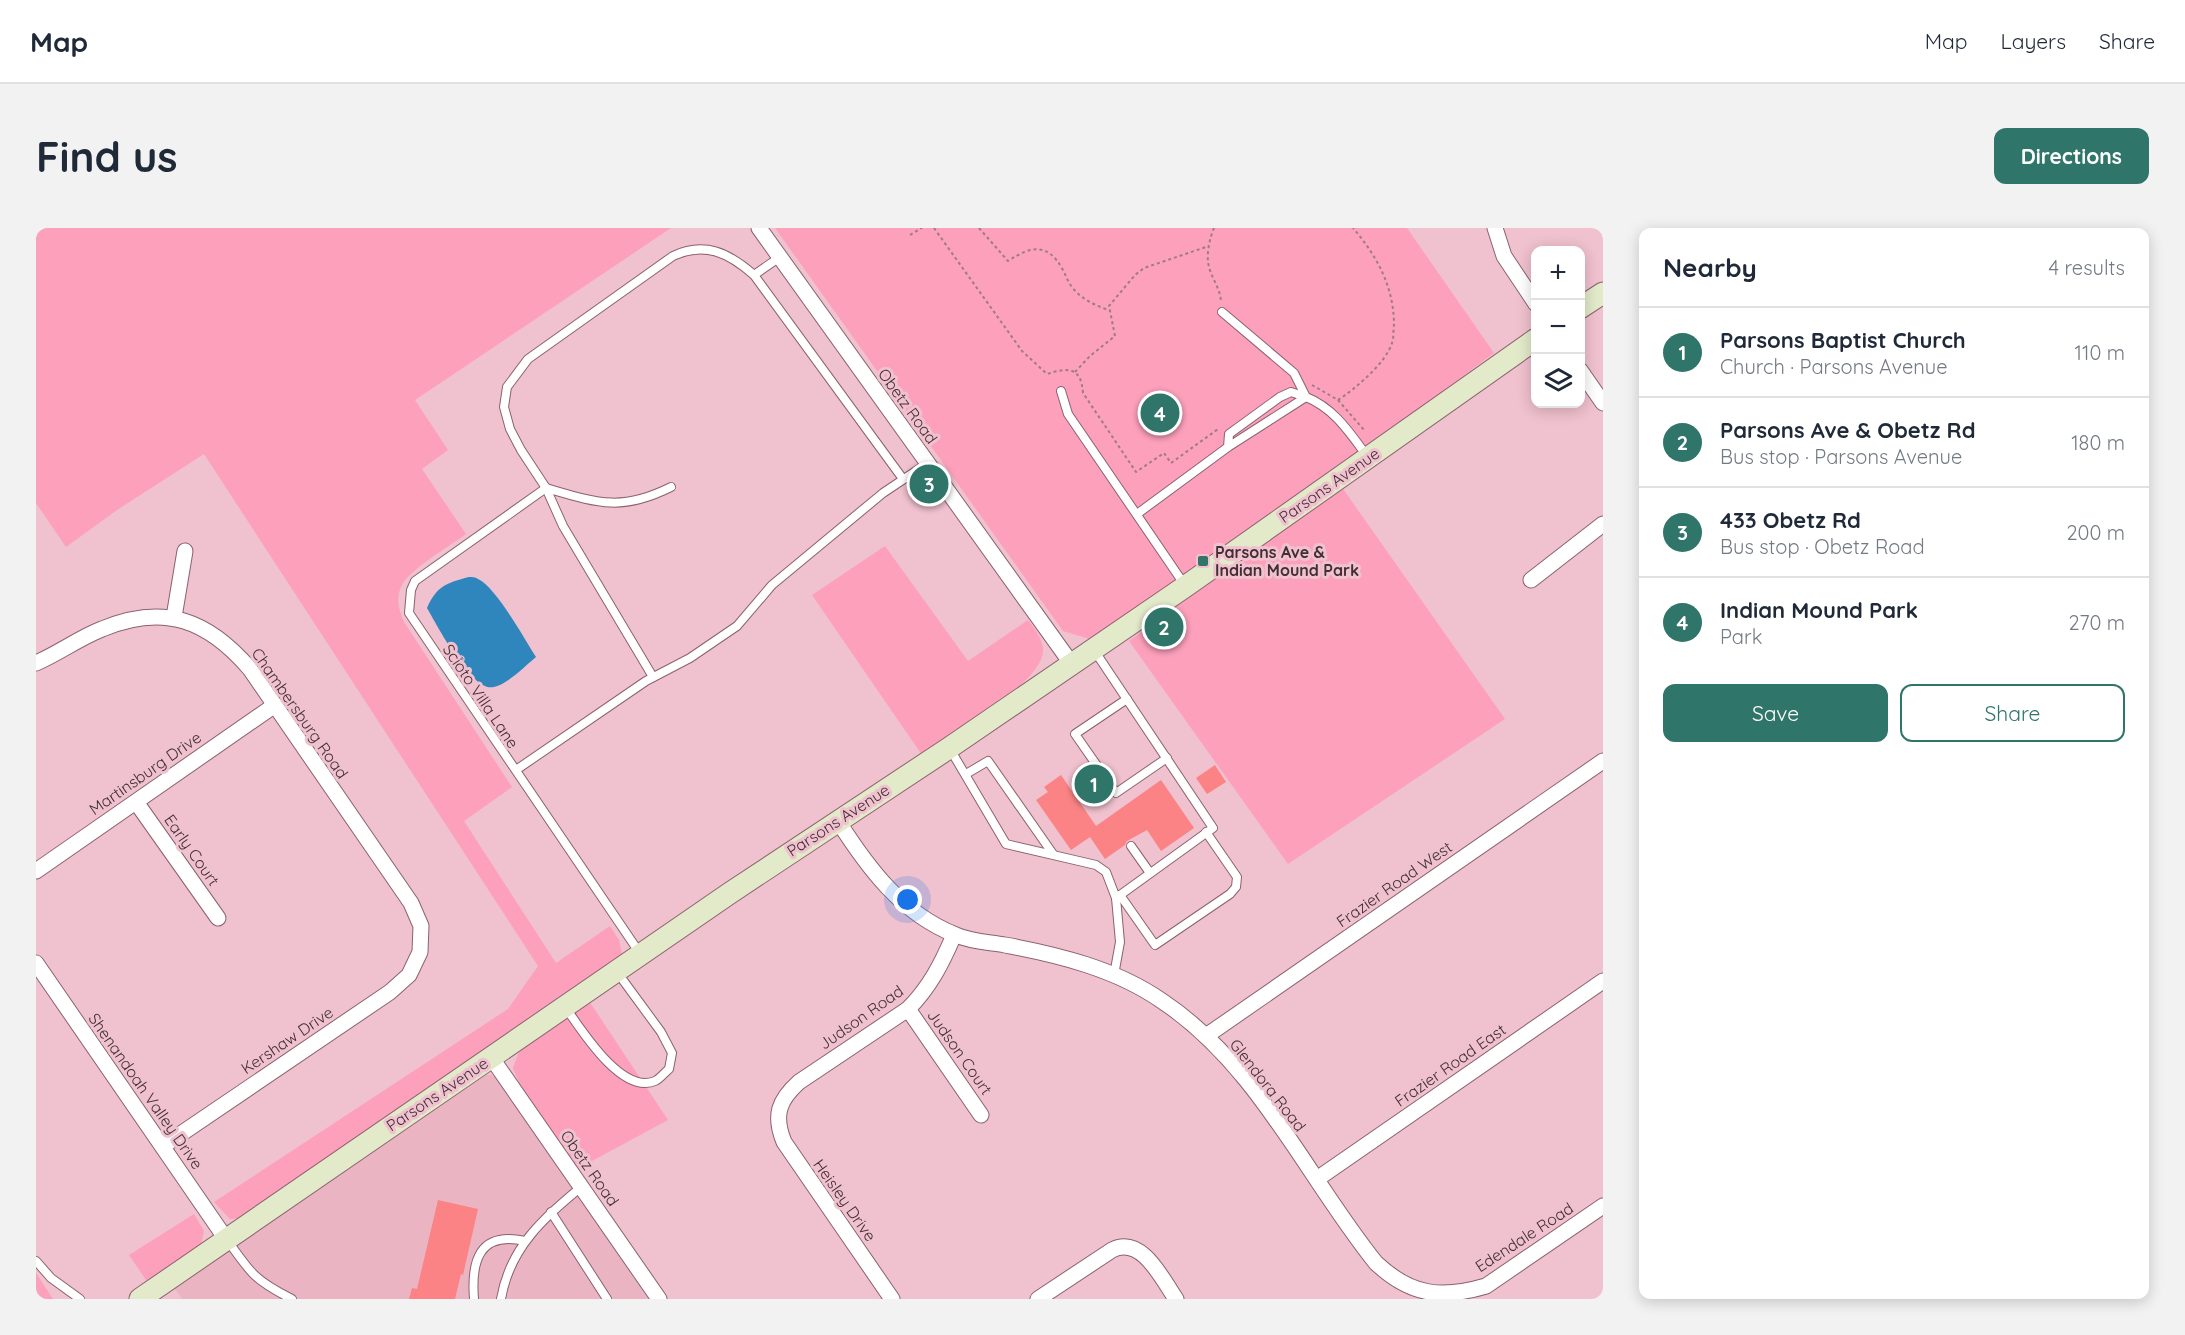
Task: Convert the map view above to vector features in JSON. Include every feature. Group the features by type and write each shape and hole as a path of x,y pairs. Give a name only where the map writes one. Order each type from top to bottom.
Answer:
{"street":[{"name":"Obetz Road","path":"759,228 1071,663"},
{"path":"1495,228 1504,256 1533,300"},
{"path":"1585,305 1603,293"},
{"name":"Parsons Avenue","path":"140,1299 640,954 949,748 1186,586 1531,343"},
{"path":"1585,376 1603,403"},
{"path":"1531,580 1603,524"},
{"path":"174,617 185,551"},
{"name":"Chambersburg Road","path":"36,663 80,639 125,620 174,617 195,625 235,651 275,705 411,903 421,926 420,952"},
{"name":"Martinsburg Drive","path":"36,871 275,705"},
{"name":"Frazier Road West","path":"1206,1036 1603,760"},
{"name":"Early Court","path":"136,802 218,918"},
{"name":"Glendora Road","path":"838,821 862,859 884,885 913,910 954,935 1071,959 1114,975 1162,1000 1206,1036 1239,1072 1376,1263 1391,1277 1408,1287 1427,1293"},
{"name":"Judson Road","path":"778,1119 780,1105 788,1091 908,1009 921,997 935,977 954,935"},
{"name":"Kershaw Drive","path":"163,1146 390,992 409,975 420,952"},
{"name":"Shenandoah Valley Drive","path":"36,963 226,1239"},
{"name":"Frazier Road East","path":"1317,1179 1603,981"},
{"name":"Judson Court","path":"908,1009 981,1115"},
{"name":"Obetz Road","path":"491,1057 658,1299"},
{"name":"Heisley Drive","path":"778,1119 778,1130 784,1142 892,1299"},
{"name":"Edendale Road","path":"1427,1293 1448,1295 1486,1286 1603,1206"},
{"path":"1038,1299 1112,1250 1127,1247 1140,1251 1146,1257 1176,1299"}],"lane":[{"path":"653,677 563,526 546,488 510,429 504,407 507,387 528,359 673,256 699,249 716,251 737,260 754,275 903,479"},
{"path":"754,275 780,257"},
{"path":"1222,312 1294,373 1306,397"},
{"path":"1061,391 1068,414 1186,586"},
{"path":"1228,447 1229,434 1280,397 1291,392 1321,403 1341,422 1368,457"},
{"path":"1137,514 1228,447 1306,397"},
{"path":"516,770 653,677 690,658 738,626 772,585 883,494 928,463"},
{"path":"546,488 581,498 620,503 638,501 671,487"},
{"name":"Scioto Villa Lane","path":"546,488 415,581 409,597 409,613 640,954"},
{"path":"1094,648 1213,828 1118,896"},
{"path":"1127,699 1075,734 1116,793 1167,758"},
{"path":"949,748 1006,844 1096,865 1106,872 1118,896 1155,945 1230,894 1236,886 1237,877 1206,832"},
{"path":"966,774 988,761 1053,854"},
{"path":"1131,846 1150,873"},
{"path":"1114,975 1120,942 1118,896"},
{"path":"565,1006 592,1045 618,1072 638,1083 655,1081 669,1069 672,1053 661,1032 616,971"},
{"path":"501,1299 509,1270 525,1241 551,1212 581,1187"},
{"path":"551,1212 607,1299"},
{"path":"474,1299 472,1277 477,1257 485,1246 496,1240 509,1238 525,1241"},
{"path":"226,1239 249,1272 264,1285 292,1299"},
{"path":"36,1261 51,1278 80,1299"}],"path":[{"path":"910,235 922,228"},
{"path":"934,228 1022,351 1039,369 1047,374 1065,368 1075,372 1082,381 1083,393 1136,472 1164,453 1171,463 1219,429"},
{"path":"979,228 1008,261 1029,249 1044,251 1052,255 1063,269 1072,288 1089,301 1108,310"},
{"path":"1214,228 1208,262 1221,293 1222,312"},
{"path":"1338,400 1386,357 1393,342 1394,310 1388,284 1375,256 1353,228"},
{"path":"1075,372 1090,356 1115,336 1109,306 1135,275 1144,268 1209,246"},
{"path":"1300,383 1311,384 1338,400 1364,430"}],"shaded area":[{"path":"36,228 671,228 415,400 448,450 422,469 466,534 413,572 402,585 398,599 404,622 512,787 464,821 556,963 610,926 619,940 623,958 245,1218 230,1219 214,1202 508,1009 538,966 204,454 117,510 66,547 36,503"},
{"path":"775,228 1407,228 1494,353 1332,473 1093,640 1063,631"},
{"path":"1341,486 1505,719 1288,864 1129,641"},
{"path":"885,546 968,661 1028,620 1037,633 1043,649 1040,662 1029,677 1013,692 973,722 922,755 812,595"},
{"path":"589,1001 668,1120 577,1169 521,1087 513,1068 518,1054 528,1041"},
{"path":"480,1075 491,1075 498,1079 653,1299 182,1299 173,1286"},
{"path":"194,1214 204,1231 200,1248 148,1283 129,1255"},
{"path":"36,1273 53,1299 36,1299"}],"water":[{"path":"475,577 493,592 536,657 511,678 494,687 485,686 466,669 427,608 443,587"}],"building":[{"path":"1215,765 1226,782 1207,794 1196,778"},
{"path":"1061,775 1096,826 1161,780 1194,828 1161,851 1147,830 1127,841 1125,845 1105,859 1090,837 1071,850 1036,800 1048,792 1044,787"},
{"path":"438,1200 478,1209 463,1275 461,1274 455,1299 409,1299 412,1288 417,1289"}],"place":[{"name":"Indian Mound Park","path":"1160,413"},
{"name":"433 Obetz Rd","path":"929,484"},
{"name":"Parsons Ave & Indian Mound Park","path":"1203,561"},
{"name":"Parsons Ave & Obetz Rd","path":"1164,627"},
{"name":"Parsons Baptist Church","path":"1094,784"}]}
